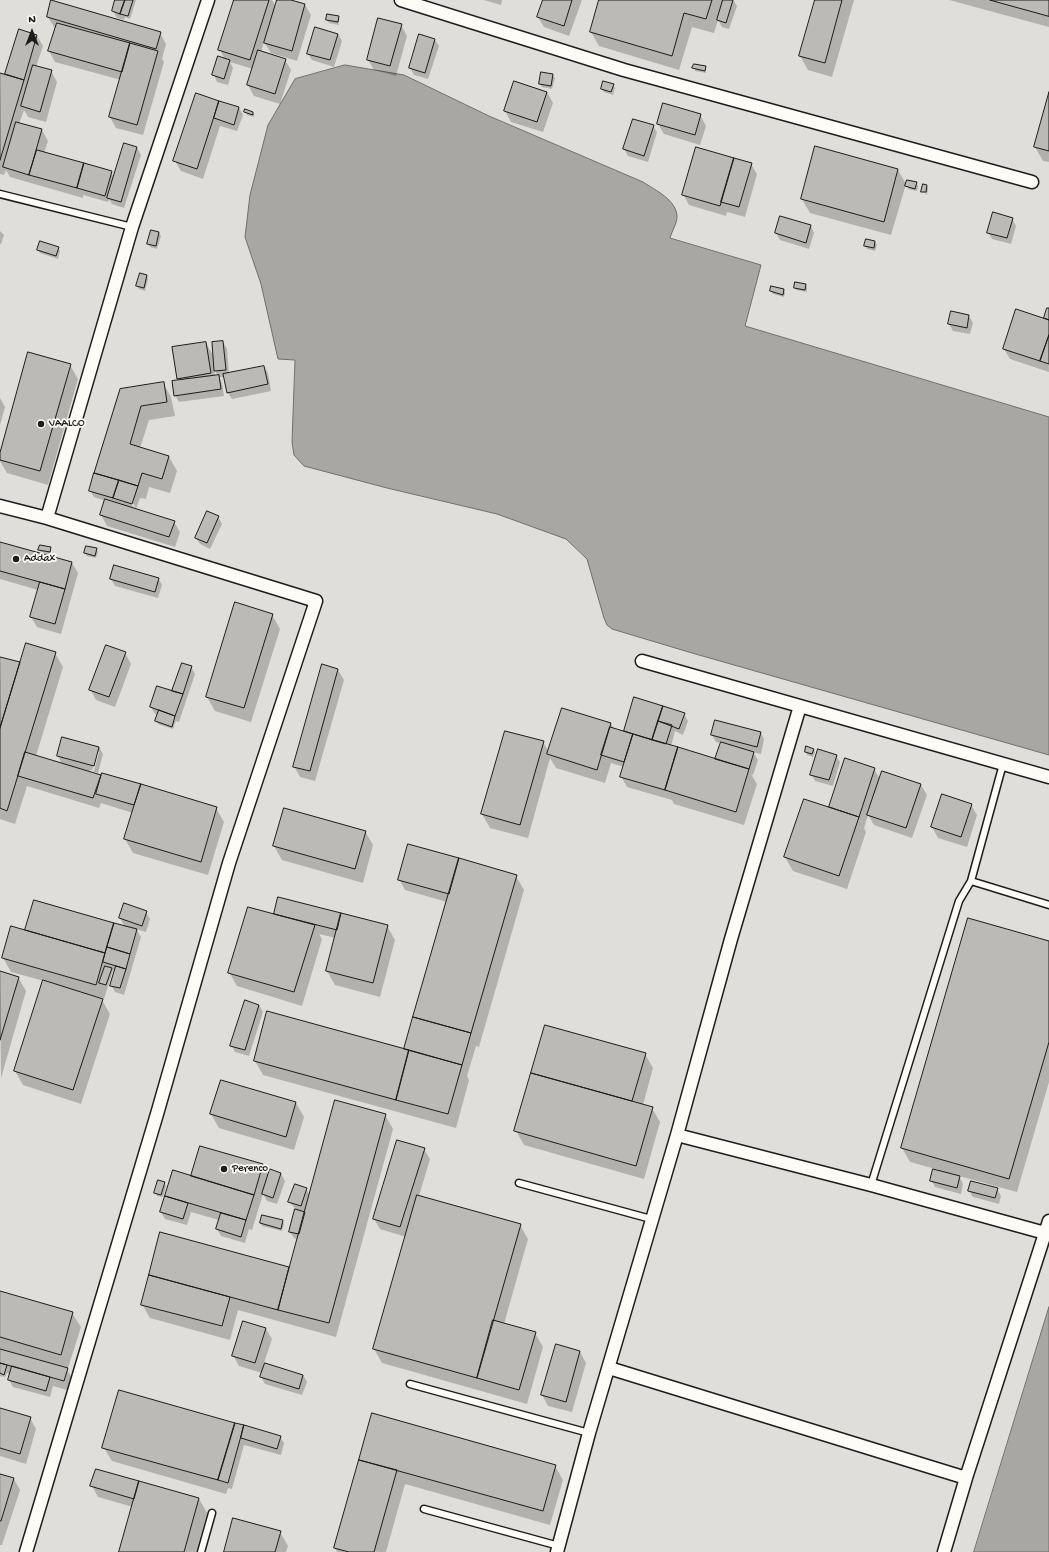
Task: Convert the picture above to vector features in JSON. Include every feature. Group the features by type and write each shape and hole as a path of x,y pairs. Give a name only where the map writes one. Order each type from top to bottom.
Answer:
{"street":[{"path":"46,518 132,227 208,0"},
{"path":"401,0 624,70 1032,182"},
{"path":"0,506 46,518 316,601 229,863 157,1114 26,1552"},
{"path":"642,661 1049,777"},
{"path":"558,1549 590,1433 677,1135 731,939 800,706"},
{"path":"677,1135 871,1185 1045,1233"},
{"path":"944,1552 966,1478 1049,1221"},
{"path":"609,1368 966,1478"}],"lane":[{"path":"0,194 132,227"},
{"path":"871,1185 959,901 971,880 1003,764"},
{"path":"971,880 1049,905"},
{"path":"519,1182 652,1219"},
{"path":"410,1384 590,1433"},
{"path":"424,1509 558,1549"},
{"path":"202,1552 212,1513"}],"shaded area":[{"path":"0,0 1049,0 1049,417 744,326 761,265 670,237 677,216 643,182 489,116 404,75 245,237 261,284 295,360 292,442 387,488 497,514 566,539 587,559 596,587 692,653 1049,755 1049,1307 974,1552 0,1552"},
{"path":"345,65 404,75 489,116 643,182 659,192 673,205 676,211 677,219 670,238 761,265 745,326 1049,417 1049,755 612,629 607,625 604,618 587,559 566,539 497,514 387,488 304,466 294,455 292,442 295,360 278,359 261,284 245,237 250,195 268,125 295,79"},
{"path":"1049,1307 1049,1552 974,1552"}],"building":[{"path":"51,0 161,32 156,49 47,17"},
{"path":"115,0 125,0 120,14 112,11"},
{"path":"125,0 133,0 128,16 120,14"},
{"path":"234,0 269,0 250,60 218,50"},
{"path":"277,0 291,0 305,4 292,51 264,43"},
{"path":"543,0 572,0 564,26 537,17"},
{"path":"599,0 712,0 706,19 684,13 672,56 590,32"},
{"path":"723,0 733,0 726,23 717,20"},
{"path":"815,0 842,0 825,63 799,56"},
{"path":"990,0 1049,0 1049,16"},
{"path":"327,14 339,16 338,22 326,20"},
{"path":"378,18 402,24 390,66 367,60"},
{"path":"57,23 130,43 122,72 48,51"},
{"path":"315,27 338,34 330,60 307,54"},
{"path":"19,29 37,35 24,80 5,74"},
{"path":"419,34 435,39 425,73 409,68"},
{"path":"130,43 158,51 137,125 109,117"},
{"path":"258,50 286,59 275,94 247,85"},
{"path":"218,56 230,60 224,79 212,75"},
{"path":"694,64 706,66 705,71 692,68"},
{"path":"33,65 52,70 40,112 21,106"},
{"path":"541,72 553,74 551,86 539,84"},
{"path":"0,73 24,80 0,160"},
{"path":"514,81 547,92 537,122 504,111"},
{"path":"603,81 614,84 611,92 601,89"},
{"path":"1049,92 1049,151 1034,147"},
{"path":"196,93 219,101 197,169 173,161"},
{"path":"219,101 239,107 234,125 214,118"},
{"path":"663,103 701,114 695,135 657,124"},
{"path":"245,109 253,112 253,115 244,112"},
{"path":"633,119 654,125 644,156 623,149"},
{"path":"16,122 42,129 29,175 3,167"},
{"path":"124,143 137,147 121,202 107,198"},
{"path":"815,146 898,169 884,222 801,199"},
{"path":"696,147 734,158 720,206 682,195"},
{"path":"37,150 84,163 77,188 29,175"},
{"path":"734,158 752,163 739,207 721,202"},
{"path":"84,163 112,171 105,196 77,188"},
{"path":"907,180 917,182 915,189 905,186"},
{"path":"923,184 927,185 926,192 921,192"},
{"path":"993,212 1013,218 1007,238 987,233"},
{"path":"780,216 811,225 806,243 775,233"},
{"path":"151,230 159,232 156,246 147,244"},
{"path":"866,239 875,241 874,248 864,246"},
{"path":"40,241 59,247 56,256 37,250"},
{"path":"140,273 147,275 144,288 136,286"},
{"path":"795,282 806,284 805,290 794,288"},
{"path":"771,286 784,289 783,295 770,291"},
{"path":"1047,308 1049,308 1049,320 1044,318"},
{"path":"1016,309 1049,320 1049,335 1040,361 1003,349"},
{"path":"951,311 969,315 967,328 948,324"},
{"path":"1049,335 1049,364 1040,361"},
{"path":"223,341 226,370 214,371 212,342"},
{"path":"206,342 211,373 177,379 172,347"},
{"path":"28,352 71,364 40,471 0,460 0,453"},
{"path":"264,366 268,384 227,393 223,374"},
{"path":"219,375 221,389 174,396 172,381"},
{"path":"164,382 167,402 141,406 130,444 169,456 162,479 142,473 138,486 94,473 120,389"},
{"path":"94,473 119,480 113,498 89,491"},
{"path":"119,480 138,486 132,504 113,498"},
{"path":"105,499 175,521 169,537 100,515"},
{"path":"207,511 219,516 207,543 195,538"},
{"path":"0,542 72,562 65,589 0,571"},
{"path":"40,545 51,547 50,552 38,550"},
{"path":"86,546 97,548 95,556 84,553"},
{"path":"114,565 159,578 155,592 110,579"},
{"path":"40,582 65,589 55,624 30,617"},
{"path":"235,602 273,614 244,708 206,697"},
{"path":"26,643 56,652 7,811 0,808 0,728"},
{"path":"106,645 126,652 109,697 89,690"},
{"path":"0,657 20,662 0,728"},
{"path":"182,663 192,666 183,694 172,691"},
{"path":"322,664 338,669 310,771 293,767"},
{"path":"157,686 183,694 175,716 150,707"},
{"path":"634,697 663,706 652,740 624,731"},
{"path":"663,706 685,713 679,729 658,721"},
{"path":"562,708 611,723 597,770 547,754"},
{"path":"159,710 175,716 172,727 155,721"},
{"path":"715,720 761,732 757,747 711,735"},
{"path":"658,721 672,725 666,744 652,740"},
{"path":"610,727 633,734 624,762 601,755"},
{"path":"505,731 544,741 520,825 481,814"},
{"path":"633,734 678,747 665,790 620,777"},
{"path":"62,737 99,747 94,766 57,756"},
{"path":"721,742 754,752 749,769 715,759"},
{"path":"806,746 814,749 812,754 805,752"},
{"path":"678,747 749,769 736,812 665,790"},
{"path":"818,749 837,755 829,780 810,775"},
{"path":"25,752 101,775 93,798 18,776"},
{"path":"845,758 875,768 859,817 829,807"},
{"path":"882,771 921,784 906,828 867,815"},
{"path":"102,773 141,784 134,805 96,794"},
{"path":"141,784 217,807 201,862 124,839"},
{"path":"942,794 972,804 961,837 931,827"},
{"path":"804,799 859,817 839,876 784,857"},
{"path":"284,808 366,831 355,869 273,846"},
{"path":"408,844 459,858 449,894 398,880"},
{"path":"459,858 517,875 471,1033 413,1017"},
{"path":"278,897 341,913 337,930 274,914"},
{"path":"34,900 114,923 105,953 25,930"},
{"path":"124,903 147,911 142,926 119,918"},
{"path":"248,907 315,925 294,992 228,973"},
{"path":"341,913 388,925 373,983 326,971"},
{"path":"968,918 1049,941 1049,1042 1009,1179 901,1148"},
{"path":"114,923 137,929 130,954 107,947"},
{"path":"11,926 105,953 96,985 2,958"},
{"path":"107,947 130,954 126,969 103,962"},
{"path":"105,966 112,968 106,985 99,983"},
{"path":"116,966 126,969 120,988 110,986"},
{"path":"0,971 19,977 0,1040"},
{"path":"43,980 103,999 73,1090 14,1071"},
{"path":"245,1000 259,1005 245,1050 230,1046"},
{"path":"267,1011 409,1050 396,1100 254,1061"},
{"path":"413,1017 471,1033 462,1065 404,1049"},
{"path":"545,1025 646,1053 632,1101 531,1073"},
{"path":"409,1050 462,1065 448,1114 396,1100"},
{"path":"531,1073 653,1107 636,1166 514,1131"},
{"path":"221,1080 296,1102 286,1137 210,1114"},
{"path":"335,1100 386,1114 329,1323 278,1310"},
{"path":"397,1140 425,1148 400,1227 373,1219"},
{"path":"200,1146 263,1164 254,1195 191,1176"},
{"path":"270,1169 281,1173 273,1198 262,1194"},
{"path":"933,1169 960,1176 957,1188 930,1181"},
{"path":"173,1170 254,1195 246,1220 165,1196"},
{"path":"158,1180 165,1182 161,1195 154,1193"},
{"path":"971,1181 998,1188 995,1198 968,1191"},
{"path":"295,1184 307,1188 301,1206 288,1202"},
{"path":"417,1195 521,1224 477,1378 373,1349"},
{"path":"165,1196 188,1203 183,1219 160,1212"},
{"path":"295,1209 305,1212 299,1234 289,1232"},
{"path":"221,1213 246,1220 241,1237 216,1229"},
{"path":"262,1215 283,1220 281,1229 260,1223"},
{"path":"160,1232 289,1267 278,1310 149,1275"},
{"path":"149,1275 230,1297 222,1326 141,1305"},
{"path":"0,1291 73,1312 61,1355 0,1337"},
{"path":"493,1320 536,1332 519,1390 477,1378"},
{"path":"243,1321 266,1328 255,1363 232,1356"},
{"path":"556,1344 580,1351 566,1402 541,1395"},
{"path":"0,1349 68,1368 64,1381 0,1363"},
{"path":"0,1363 7,1365 4,1375 0,1373"},
{"path":"265,1363 303,1375 299,1389 260,1377"},
{"path":"12,1366 50,1377 46,1391 8,1380"},
{"path":"119,1390 235,1423 218,1480 102,1448"},
{"path":"0,1408 31,1417 20,1454 0,1448"},
{"path":"372,1413 556,1465 543,1511 359,1460"},
{"path":"235,1423 244,1425 228,1483 218,1480"},
{"path":"244,1425 281,1436 277,1449 241,1438"},
{"path":"359,1460 397,1470 374,1552 349,1552 334,1548"},
{"path":"96,1469 139,1481 134,1499 90,1486"},
{"path":"0,1474 14,1478 1,1521 0,1521"},
{"path":"139,1481 199,1498 184,1552 119,1552"},
{"path":"233,1518 281,1531 275,1552 224,1552"}],"place":[{"name":"VAALCO","path":"41,424"},
{"name":"Addax","path":"16,559"},
{"name":"Perenco","path":"224,1169"}]}
